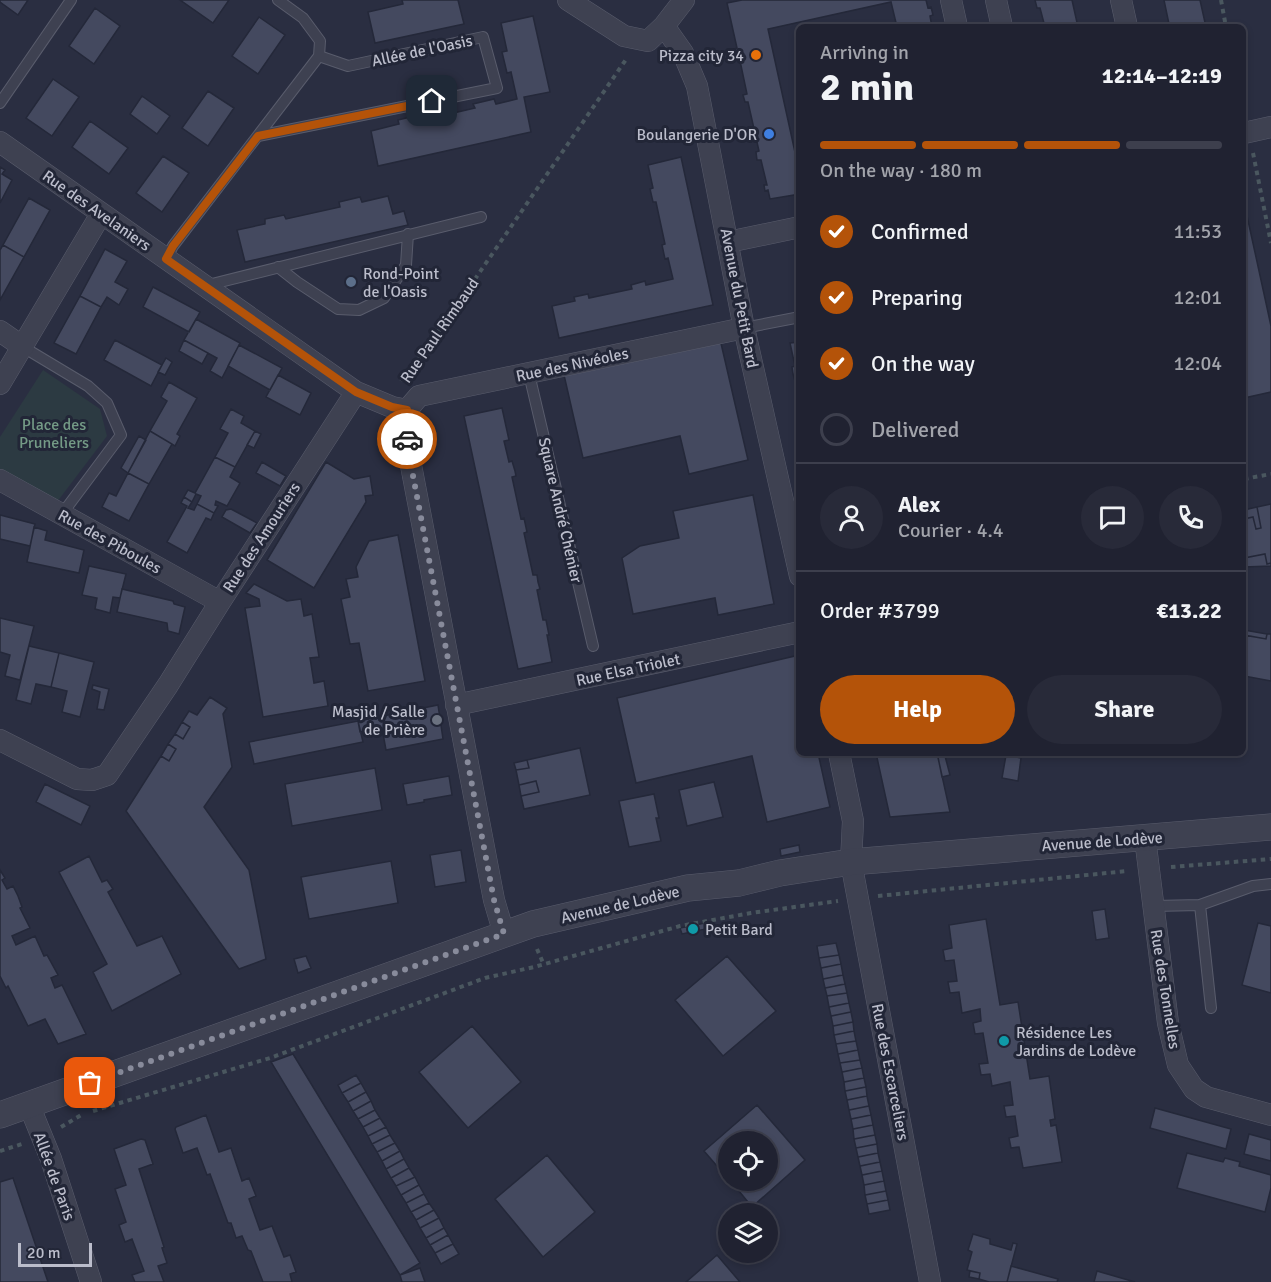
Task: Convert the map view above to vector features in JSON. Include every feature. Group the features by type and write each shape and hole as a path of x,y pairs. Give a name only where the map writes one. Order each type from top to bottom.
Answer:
{"street":[{"path":"568,0 624,36 648,41 664,26 684,0"},
{"path":"951,0 956,24"},
{"path":"996,0 1001,24"},
{"path":"1121,0 1126,24"},
{"name":"Avenue du Petit Bard","path":"664,26 683,53 696,86 744,328 796,558"},
{"path":"1246,132 1271,127"},
{"name":"Rue des Avelaniers","path":"0,142 356,392 392,407 407,410"},
{"path":"0,384 101,214"},
{"path":"728,242 796,228"},
{"name":"Rue des Nivéoles","path":"407,410 419,396 744,328"},
{"path":"0,331 23,346"},
{"name":"Rue des Amouriers","path":"0,740 77,778 92,780 107,775 168,685 356,392"},
{"name":"Rue Paul Rimbaud","path":"407,410 410,460 494,900 504,934"},
{"name":"Rue des Piboules","path":"0,480 220,602"},
{"name":"Rue Elsa Triolet","path":"456,705 796,633"},
{"path":"840,756 853,821 851,862"},
{"name":"Avenue de Lodève","path":"0,1115 504,934 552,919 688,888 739,883 780,873 851,862 1271,827"},
{"name":"Rue des Tonnelles","path":"1145,838 1168,1023 1178,1065 1194,1089 1206,1097 1271,1114"},
{"name":"Rue des Escarceliers","path":"851,862 930,1282"},
{"name":"Allée de Paris","path":"29,1105 51,1160 91,1282"}],"lane":[{"path":"0,103 72,0"},
{"path":"166,259 173,246 319,56 320,41 303,18 278,0"},
{"name":"Allée de l'Oasis","path":"258,136 497,88 483,37 348,66 319,56"},
{"path":"204,285 481,217"},
{"path":"278,267 338,309 359,310 384,298 406,265 408,234"},
{"path":"744,328 796,318"},
{"path":"23,346 88,386 107,403 121,435 62,514"},
{"name":"Square André Chénier","path":"529,374 593,646"},
{"path":"1154,906 1200,905 1253,886 1271,884"},
{"path":"1200,905 1211,1008"}],"path":[{"path":"1221,0 1226,24"},
{"name":"Rue Paul Rimbaud","path":"407,410 399,387 405,373 420,357 464,295 630,54 648,41"},
{"path":"1246,132 1271,243"},
{"path":"1246,479 1271,474"},
{"path":"0,1151 42,1139 81,1115 270,1058 484,978 544,965 680,926 760,911 858,898 1271,858"}],"green space":[{"name":"Place des Pruneliers","path":"43,370 100,409 107,436 57,502 0,471 0,437"}],"building":[{"path":"0,0 28,0 18,15"},
{"path":"180,0 229,0 213,23"},
{"path":"402,0 458,0 464,24 375,43 368,12 403,4"},
{"path":"742,0 926,0 933,15 930,16 931,24 896,24 891,2 768,29 796,157 796,195 770,199 768,190 765,191 764,185 767,185 761,160 757,160 756,152 759,151 748,102 745,102 743,95 747,94 739,56 735,57 734,49 737,48 727,3"},
{"path":"1035,0 1072,0 1077,24 1044,24 1040,8 1037,8"},
{"path":"1164,0 1200,0 1205,24 1169,24"},
{"path":"95,8 120,26 94,64 69,46"},
{"path":"533,16 550,92 524,97 531,132 378,166 371,131 399,124 398,120 418,115 419,121 475,108 473,104 494,99 496,104 517,99 511,72 507,73 502,52 507,51 501,23"},
{"path":"259,17 285,35 258,74 232,56"},
{"path":"53,79 79,97 52,136 26,118"},
{"path":"208,91 234,108 208,146 182,128"},
{"path":"142,96 170,116 157,134 130,114"},
{"path":"90,121 128,148 109,174 72,147"},
{"path":"163,156 189,173 162,212 136,193"},
{"path":"681,157 713,305 559,338 552,306 575,301 574,297 588,294 589,298 632,289 631,285 645,281 646,285 673,279 668,258 665,259 662,245 665,244 656,202 653,202 650,189 653,188 648,165"},
{"path":"0,167 5,170 2,174 12,180 0,203"},
{"path":"388,196 393,214 404,211 408,225 245,262 237,230 265,224 265,219 284,215 286,219 340,207 339,202 360,197 362,202"},
{"path":"29,198 50,210 24,257 3,245"},
{"path":"1246,211 1271,326 1271,392 1246,398"},
{"path":"3,245 24,257 0,300 0,250"},
{"path":"105,249 127,261 115,282 128,289 119,305 107,297 101,307 80,296"},
{"path":"153,287 200,312 189,332 143,307"},
{"path":"80,296 101,307 76,354 54,343"},
{"path":"196,319 240,343 222,378 210,371 217,358 184,340"},
{"path":"720,339 748,460 689,474 680,436 583,458 564,375"},
{"path":"115,340 162,365 151,386 104,360"},
{"path":"184,340 208,353 202,364 179,351"},
{"path":"796,342 796,381 793,374 792,367 795,366 790,343"},
{"path":"239,345 282,368 270,390 228,366"},
{"path":"166,358 172,362 165,375 158,372"},
{"path":"278,375 311,393 300,415 266,397"},
{"path":"169,382 197,398 177,434 180,436 175,446 150,431 167,401 161,397"},
{"path":"502,408 509,440 504,441 509,462 512,461 515,471 516,476 512,477 521,519 524,518 527,532 524,533 533,575 537,575 540,589 537,590 543,620 546,620 552,662 518,669 464,416"},
{"path":"231,409 244,416 241,423 255,431 235,467 215,457 228,433 220,429"},
{"path":"150,431 172,444 149,484 128,473"},
{"path":"255,431 261,434 254,448 247,445"},
{"path":"139,436 146,440 128,473 121,468"},
{"path":"215,457 235,467 230,477 240,483 227,506 216,501 215,505 218,506 214,513 197,504 201,496 196,494 192,502 184,497 188,490 195,493"},
{"path":"262,462 286,476 280,486 256,473"},
{"path":"326,462 354,479 370,476 373,495 365,496 366,502 314,588 267,560"},
{"path":"128,473 149,484 129,521 102,507 109,493 116,496"},
{"path":"753,495 774,604 718,615 715,598 633,614 622,558 640,546 679,538 673,511"},
{"path":"184,497 192,502 188,508 194,510 197,504 214,513 211,520 206,518 187,553 167,542 187,506 181,503"},
{"path":"1271,504 1271,563 1267,564 1265,554 1246,558 1246,519 1253,517 1256,529 1261,528 1257,507"},
{"path":"1257,507 1261,528 1256,529 1253,517 1246,519 1246,510"},
{"path":"231,509 257,523 250,533 222,517 226,510"},
{"path":"0,515 35,524 30,546 0,539"},
{"path":"34,527 47,531 45,540 84,550 79,573 27,562"},
{"path":"398,535 425,681 368,691 359,643 350,644 341,599 350,597 346,579 358,577 356,567 369,541"},
{"path":"1265,554 1267,564 1271,563 1271,566 1246,567 1246,558"},
{"path":"89,566 126,574 120,598 113,597 110,613 95,609 97,598 82,595"},
{"path":"254,584 287,601 301,599 304,616 312,614 319,657 310,658 314,683 324,681 328,706 263,717 245,608 260,606 259,599 246,593"},
{"path":"122,589 173,601 174,604 185,607 179,634 168,631 167,623 117,612"},
{"path":"0,618 34,626 20,680 5,676 10,655 0,652"},
{"path":"1246,630 1267,634 1266,639 1246,635"},
{"path":"1267,634 1271,634 1271,681 1246,676 1246,635 1266,639"},
{"path":"29,646 59,653 51,687 36,684 31,704 16,700"},
{"path":"59,653 94,662 80,717 62,712 67,691 51,687"},
{"path":"795,656 796,756 819,756 830,807 767,822 752,756 636,783 617,698"},
{"path":"93,685 109,689 104,710 97,709 100,692 92,689"},
{"path":"210,697 227,708 223,714 232,767 204,807 249,870 266,959 239,969 126,811 161,756 169,761 176,749 168,744 175,734 183,739 190,727 182,722 189,711 197,715"},
{"path":"438,705 443,739 386,750 382,728 360,732 358,721"},
{"path":"358,721 363,742 254,764 249,742"},
{"path":"182,722 190,727 183,739 175,734"},
{"path":"168,744 176,749 169,761 161,756"},
{"path":"580,748 590,795 524,809 521,796 539,792 536,781 519,785 516,770 529,768 527,760"},
{"path":"877,756 938,756 950,812 890,817"},
{"path":"945,756 950,775 942,777 938,757"},
{"path":"1006,756 1021,758 1018,781 1002,778"},
{"path":"527,760 529,768 516,770 514,763"},
{"path":"375,768 382,810 292,826 285,784"},
{"path":"449,776 452,795 407,805 403,784"},
{"path":"536,781 539,792 521,796 519,785"},
{"path":"714,782 723,817 687,826 679,790"},
{"path":"45,784 90,806 81,825 36,802"},
{"path":"654,794 661,841 629,847 619,801"},
{"path":"799,845 800,852 781,856 780,849"},
{"path":"461,850 466,882 435,887 430,855"},
{"path":"89,856 102,882 107,880 113,889 108,892 137,946 162,936 181,974 112,1011 93,972 107,964 59,872"},
{"path":"391,861 398,903 309,919 301,877"},
{"path":"0,870 5,878 2,880 7,889 13,886 30,928 12,936 16,945 35,936 44,956 47,955 58,975 51,978 55,988 62,985 86,1034 58,1044 45,1019 28,1026 8,986 6,988 0,976"},
{"path":"1105,909 1109,938 1096,940 1092,911"},
{"name":"Résidence Les Jardins de Lodève","path":"986,919 1000,1005 1018,1002 1030,1079 1049,1076 1055,1119 1050,1120 1051,1126 1056,1125 1062,1162 1023,1168 1019,1147 1011,1148 1009,1138 1018,1136 1015,1116 1006,1117 1004,1106 1013,1105 1010,1082 992,1086 990,1074 981,1075 979,1064 988,1063 983,1033 975,1034 973,1023 981,1021 980,1009 962,1013 959,992 950,993 948,982 957,981 954,960 945,961 943,950 952,948 949,925"},
{"name":"Petit Bard","path":"705,923 706,929 682,934 680,928"},
{"path":"1258,923 1271,926 1271,993 1242,985"},
{"path":"836,943 839,955 819,958 817,946"},
{"path":"839,955 841,964 821,968 819,958"},
{"path":"306,956 311,968 298,973 294,959"},
{"path":"727,956 776,1011 723,1056 675,1000"},
{"path":"841,964 843,975 823,979 821,968"},
{"path":"843,975 845,984 825,988 823,979"},
{"path":"845,984 847,993 827,996 825,988"},
{"path":"847,993 849,1003 829,1007 827,996"},
{"path":"849,1003 851,1012 831,1016 829,1007"},
{"path":"851,1012 853,1022 833,1026 831,1016"},
{"path":"853,1022 854,1031 834,1035 833,1026"},
{"path":"472,1026 521,1082 468,1128 419,1072"},
{"path":"854,1031 856,1041 836,1044 834,1035"},
{"path":"856,1041 858,1050 838,1054 836,1044"},
{"path":"858,1050 860,1060 840,1063 838,1054"},
{"path":"293,1054 420,1263 400,1275 271,1062"},
{"path":"860,1060 862,1068 842,1072 840,1063"},
{"path":"862,1068 864,1078 844,1082 842,1072"},
{"path":"356,1075 361,1083 342,1093 338,1085"},
{"path":"864,1078 866,1087 845,1091 844,1082"},
{"path":"361,1083 366,1092 348,1102 342,1093"},
{"path":"866,1087 867,1096 847,1100 845,1091"},
{"path":"366,1092 371,1101 353,1111 348,1102"},
{"path":"867,1096 869,1106 849,1110 847,1100"},
{"path":"371,1101 375,1110 358,1119 353,1111"},
{"path":"757,1105 805,1160 778,1184 778,1131 727,1131"},
{"path":"869,1106 871,1115 851,1119 849,1110"},
{"path":"1155,1108 1231,1129 1226,1149 1150,1128"},
{"path":"375,1110 380,1118 363,1127 358,1119"},
{"path":"206,1115 219,1152 231,1148 242,1181 249,1178 256,1196 249,1199 260,1230 272,1226 284,1257 290,1255 296,1272 290,1274 292,1282 263,1282 251,1251 248,1250 242,1236 236,1238 231,1223 228,1223 210,1174 207,1175 197,1148 183,1153 176,1127"},
{"path":"871,1115 873,1125 853,1129 851,1119"},
{"path":"380,1118 386,1127 368,1136 363,1127"},
{"path":"873,1125 875,1135 854,1139 853,1129"},
{"path":"386,1127 390,1135 372,1144 368,1136"},
{"path":"1249,1134 1271,1140 1271,1161 1244,1154"},
{"path":"390,1135 395,1143 377,1152 372,1144"},
{"path":"875,1135 877,1144 856,1148 854,1139"},
{"path":"141,1139 145,1140 153,1164 139,1169 164,1247 162,1248 167,1263 158,1266 164,1282 135,1282 132,1275 144,1271 132,1239 125,1242 119,1225 126,1222 115,1189 126,1185 114,1149"},
{"path":"718,1139 718,1167 704,1151"},
{"path":"395,1143 400,1151 382,1161 377,1152"},
{"path":"877,1144 878,1153 858,1157 856,1148"},
{"path":"400,1151 404,1159 386,1169 382,1161"},
{"path":"878,1153 880,1162 860,1166 858,1157"},
{"path":"1187,1153 1223,1162 1225,1158 1240,1162 1239,1166 1271,1175 1271,1188 1265,1212 1177,1188"},
{"path":"547,1155 595,1212 543,1257 495,1199"},
{"path":"404,1159 409,1168 391,1178 386,1169"},
{"path":"880,1162 882,1171 862,1175 860,1166"},
{"path":"409,1168 415,1177 396,1186 391,1178"},
{"path":"882,1171 884,1181 864,1185 862,1175"},
{"path":"415,1177 419,1185 401,1195 396,1186"},
{"path":"13,1178 48,1282 0,1282 0,1182"},
{"path":"884,1181 886,1191 865,1195 864,1185"},
{"path":"419,1185 424,1194 406,1203 401,1195"},
{"path":"739,1191 770,1191 757,1203 749,1203"},
{"path":"886,1191 888,1200 867,1204 865,1195"},
{"path":"424,1194 429,1203 411,1212 406,1203"},
{"path":"888,1200 890,1210 869,1214 867,1204"},
{"path":"429,1203 434,1210 416,1220 411,1212"},
{"path":"434,1210 439,1218 420,1228 416,1220"},
{"path":"439,1218 444,1228 426,1238 420,1228"},
{"path":"444,1228 448,1235 430,1245 426,1238"},
{"path":"973,1234 990,1239 990,1244 1011,1250 1013,1243 1017,1244 1007,1282 989,1282 979,1279 980,1273 967,1270 972,1252 968,1250"},
{"path":"448,1235 453,1244 435,1253 430,1245"},
{"path":"453,1244 459,1254 441,1264 435,1253"},
{"path":"717,1255 718,1263 724,1263 740,1282 686,1282"},
{"path":"1011,1266 1058,1279 1057,1282 1007,1282"},
{"path":"420,1268 425,1282 402,1282 400,1275"},
{"path":"970,1271 980,1273 979,1279 969,1277"},
{"path":"1097,1271 1135,1282 1094,1282"}],"way so far":[{"path":"90,1083 504,934 494,900 407,439"}],"place":[{"name":"Pizza city 34","path":"756,55"},
{"name":"Boulangerie D'OR","path":"769,134"},
{"name":"Rond-Point de l'Oasis","path":"351,282"},
{"name":"Masjid / Salle de Prière","path":"437,720"},
{"name":"Petit Bard","path":"693,929"},
{"name":"Résidence Les Jardins de Lodève","path":"1004,1041"}],"route":[{"path":"407,439 407,410 392,407 356,392 166,259 173,246 258,136 432,101"}]}
